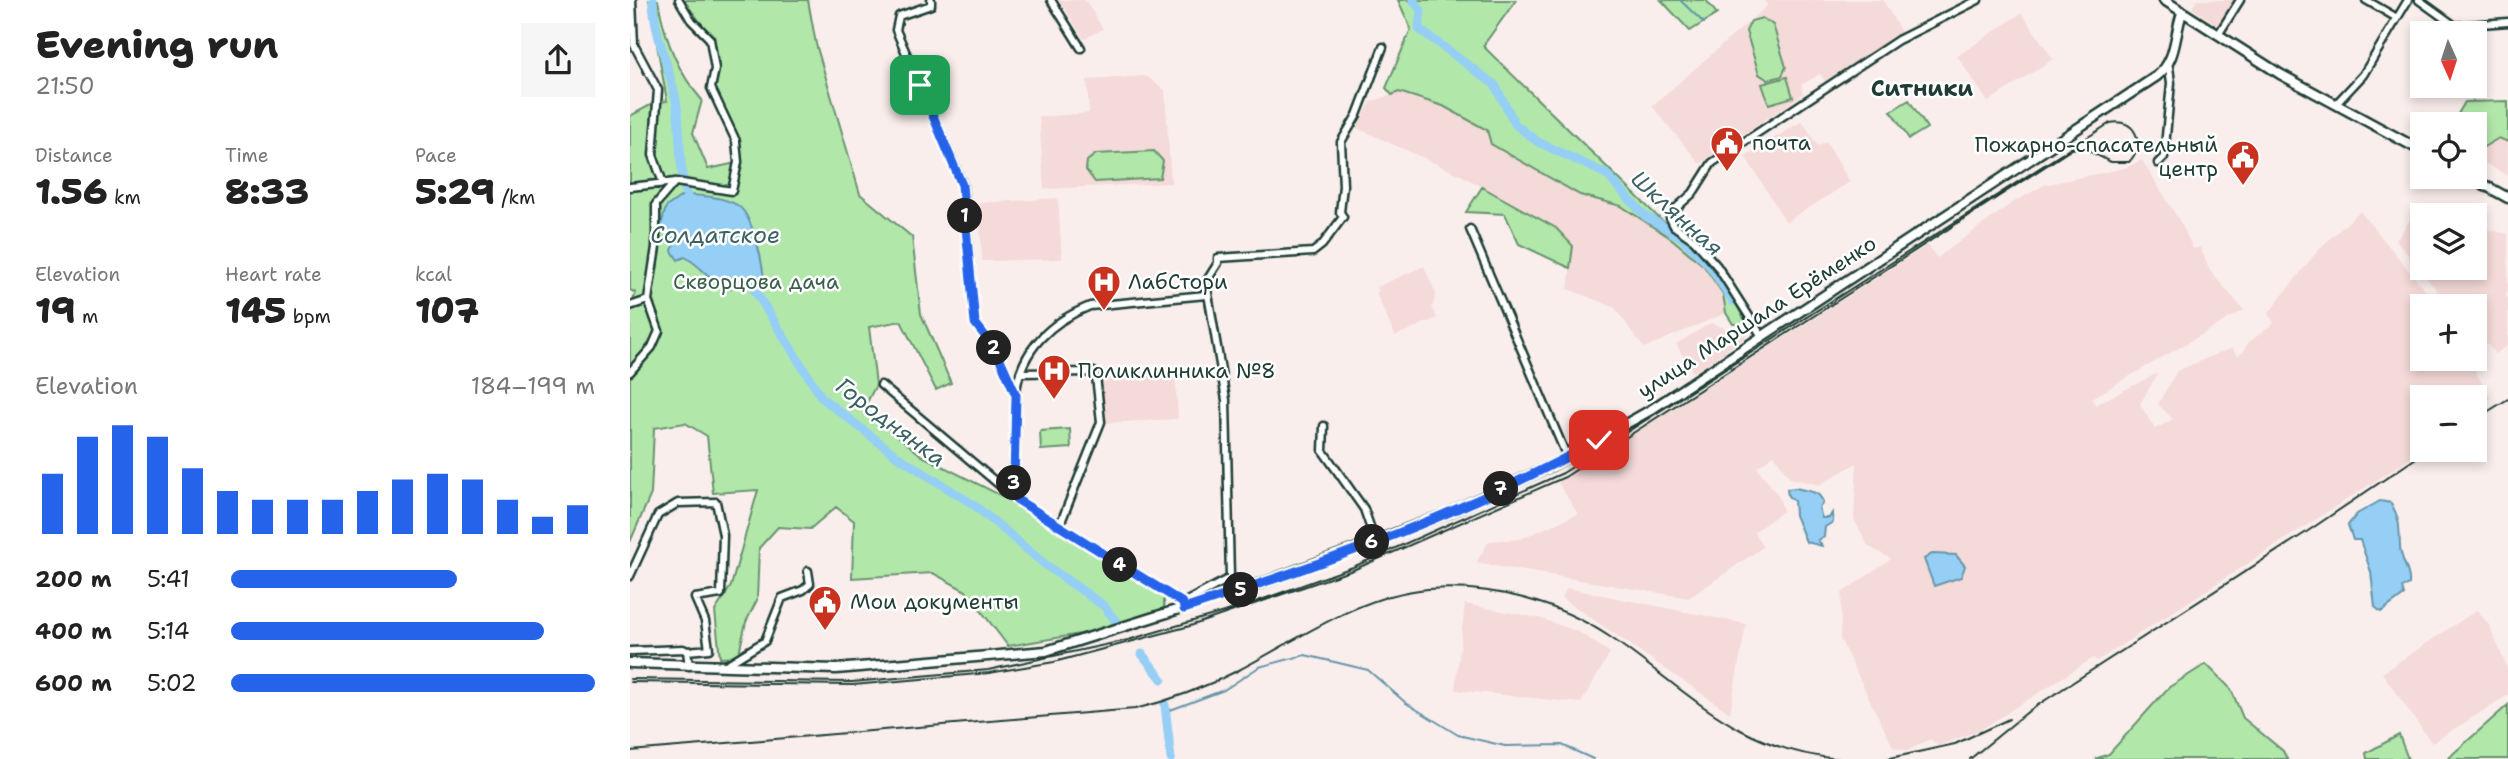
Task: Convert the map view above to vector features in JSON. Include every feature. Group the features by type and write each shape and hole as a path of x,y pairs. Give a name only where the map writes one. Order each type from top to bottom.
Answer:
{"main road":[{"path":"2164,0 2218,35 2410,144"},
{"path":"2169,67 2182,13"},
{"name":"улица Маршала Ерёменко","path":"630,663 836,669 1046,651 1375,541 1448,513 1567,457 1648,411 1985,184 2169,67"},
{"path":"2487,186 2508,198"}],"street":[{"path":"632,0 634,45 658,90 653,155 663,183"},
{"path":"630,187 676,182 732,191 738,162 736,141 711,88 715,69 710,39 691,20 679,0"},
{"path":"931,0 931,5 899,16 895,30 962,185 975,323 996,350 1016,395"},
{"path":"1051,0 1081,48"},
{"path":"1761,335 1717,266 1694,240 1674,226 1670,218 1674,210 1693,193 1712,163 1898,40 1978,0"},
{"path":"2218,35 2239,0"},
{"path":"2366,0 2397,18"},
{"path":"2336,104 2363,75 2408,0"},
{"path":"2419,0 2455,26 2508,22"},
{"path":"881,385 1016,499 1183,606 1230,578 1226,400 1206,295 1206,282 1218,263 1217,258 1312,252 1322,245 1343,217 1340,212 1343,186 1339,163 1341,142 1357,115 1382,47"},
{"path":"2158,163 2164,157 2171,83 2169,67"},
{"path":"630,372 652,347 659,331 648,300 656,247 656,204 676,182"},
{"path":"1470,229 1567,457"},
{"path":"1016,499 1016,395 1020,373 1036,344 1055,324 1090,306 1206,295"},
{"path":"630,306 648,300"},
{"path":"1020,373 1094,372 1097,376 1101,422 1059,527"},
{"path":"1324,426 1324,451 1364,509 1375,541"},
{"path":"630,576 658,515 678,503 716,502 723,535 721,594 695,597 705,621 709,649 630,651"},
{"path":"725,666 765,641 782,598 803,590 810,584 808,571"},
{"path":"687,651 690,666"}],"shaded area":[{"path":"1059,0 1085,0 1103,29 1084,39"},
{"path":"1765,0 1883,0 1901,32 1825,81 1820,74 1801,85 1803,94 1700,164 1652,106 1767,6"},
{"path":"2197,0 2236,0 2220,27 2192,8"},
{"path":"2022,13 2053,59 1988,102 1957,56"},
{"path":"1146,76 1165,90 1171,183 1044,189 1039,117 1089,113 1087,80"},
{"path":"1398,92 1443,106 1487,130 1491,144 1580,195 1621,206 1672,239 1704,266 1723,294 1726,313 1644,348 1614,307 1568,289 1573,246 1556,229 1463,176 1357,128 1371,102"},
{"path":"1802,121 1818,146 1826,142 1850,182 1786,222 1745,156"},
{"path":"2499,137 2508,142 2508,176 2487,165 2487,144"},
{"path":"2142,160 2182,225 2193,249 2200,247 2210,271 2244,310 2092,398 2095,405 2158,373 2140,404 2155,429 2173,419 2158,404 2177,371 2231,348 2238,356 2243,352 2248,343 2274,323 2268,314 2319,249 2360,211 2410,272 2410,280 2417,280 2428,294 2410,294 2410,371 2475,371 2483,385 2410,385 2410,458 2097,661 2093,658 1982,729 1938,746 1930,739 1907,751 1893,747 1840,639 1842,593 1891,559 1868,546 1854,519 1857,463 1819,485 1790,478 1774,455 1757,467 1779,497 1783,511 1754,532 1763,547 1689,598 1476,563 1489,541 1520,539 1578,514 1558,483 1928,245 1937,258 2012,203 2044,185 2125,168"},
{"path":"1058,198 1062,259 982,261 979,203"},
{"path":"2410,220 2410,257 2396,240"},
{"path":"2487,230 2508,234 2508,290 2505,295 2508,299 2508,345 2495,354 2487,344 2487,294 2439,294 2428,280 2487,280"},
{"path":"1424,266 1436,294 1432,308 1437,318 1395,336 1376,293 1379,291 1377,287"},
{"path":"1711,323 1747,336 1693,373 1676,344"},
{"path":"1175,369 1178,419 1102,423 1098,374"},
{"path":"1567,588 1746,624 1730,713 1562,598"},
{"path":"1465,604 1539,618 1579,632 1610,653 1581,703 1455,690"},
{"path":"2477,610 2489,625 2508,670 2508,695 2432,743 2382,673"}],"green space":[{"name":"Скворцова дача","path":"649,0 658,0 673,53 702,100 693,133 708,169 741,162 739,139 715,88 719,70 713,38 683,0 808,0 816,44 860,194 912,237 921,314 951,383 936,390 901,321 869,327 876,385 864,408 922,456 1004,497 1164,596 1164,611 1098,631 1008,646 966,591 933,573 852,578 854,521 836,507 810,529 778,527 759,548 757,600 746,622 738,657 720,658 715,611 731,586 758,490 713,493 707,436 685,423 654,428 651,494 630,542 630,307 636,293 630,290 630,116 654,103 667,101"},
{"path":"1398,0 1516,0 1483,46 1660,219 1696,245 1717,269 1747,324 1733,324 1726,313 1723,294 1704,266 1672,239 1621,206 1580,195 1491,144 1487,130 1443,106 1399,92 1392,95 1386,88 1411,29"},
{"path":"1661,0 1706,0 1717,14 1690,31"},
{"path":"1762,18 1773,25 1786,67 1782,76 1768,80 1759,74 1746,31 1751,21"},
{"path":"1787,77 1793,97 1769,104 1762,84"},
{"path":"1909,100 1927,128 1909,139 1891,111"},
{"path":"2508,101 2508,142 2499,138 2487,145 2487,112 2459,112 2465,102"},
{"path":"1154,151 1163,161 1160,178 1095,182 1086,170 1087,161 1096,154"},
{"path":"1482,187 1556,228 1573,246 1570,268 1519,244 1505,214 1466,212"},
{"path":"1070,429 1071,448 1041,450 1040,431"},
{"path":"2206,664 2231,689 2243,718 2283,751 2287,759 2095,759 2109,754 2168,688"},
{"path":"2508,705 2508,759 2448,759 2455,752"},
{"path":"2399,735 2408,759 2367,759 2366,753"}],"water":[{"name":"Солдатское","path":"683,195 725,200 743,210 756,240 764,282 755,288 738,279 730,289 685,257 678,260 672,251 674,244 661,225 666,207"},
{"path":"1796,488 1819,496 1823,503 1819,508 1822,518 1829,518 1832,513 1833,522 1825,527 1824,537 1818,540 1822,546 1806,542 1795,515 1794,501 1788,496 1787,489"},
{"path":"2380,501 2391,503 2396,515 2400,551 2409,579 2409,584 2402,588 2404,595 2381,612 2375,607 2371,572 2360,540 2353,540 2348,525 2357,514"},
{"path":"1932,554 1956,555 1965,566 1961,577 1934,586 1924,559"}],"waterway":[{"name":"Городнянка","path":"653,0 659,38 676,100 683,181 691,207"},
{"name":"Шклянная","path":"1413,0 1421,10 1419,29 1495,85 1515,124 1538,142 1606,174 1645,216 1681,237 1709,265 1733,301"},
{"path":"1680,0 1704,23"},
{"name":"Городнянка","path":"747,278 822,398 897,456 974,505 1047,566 1104,606 1118,624"},
{"name":"Городнянка","path":"1142,654 1162,679"},
{"path":"1165,712 1224,690 1259,667 1305,655 1368,670 1406,703 1458,735 1505,746 1562,745 1593,759"},
{"name":"Городнянка","path":"1165,705 1171,759"}],"tram line":[{"path":"630,679 852,682 988,670 1128,640 1241,607 1353,567 1563,473 2110,123 2126,124 2136,134 2137,148 2129,162 2111,162 2081,147 2072,149 1565,477 1353,570 1190,626 1054,662 989,673 853,685 630,682"}],"railway":[{"path":"2487,412 2508,399"},
{"path":"1970,759 2030,710 2410,462"},
{"path":"630,751 1135,709 1214,682 1354,609 1403,593 1452,588 1476,589 1523,598 1568,614 1610,637 1716,715 1743,731 1771,744 1840,759"},
{"path":"1886,759 1955,744 2009,719"}],"place":[{"name":"почта","path":"1727,173"},
{"name":"Пожарно-спасательный центр","path":"2243,187"},
{"name":"ЛабСтори","path":"1104,312"},
{"name":"Поликлинника №8","path":"1054,401"},
{"name":"Мои документы","path":"825,632"}],"district":[{"name":"Ситники","path":"1922,88"}],"route":[{"path":"920,85 962,185 975,323 996,350 1016,395 1016,499 1183,603 1184,609 1289,574 1448,513 1551,466 1599,440"}]}
